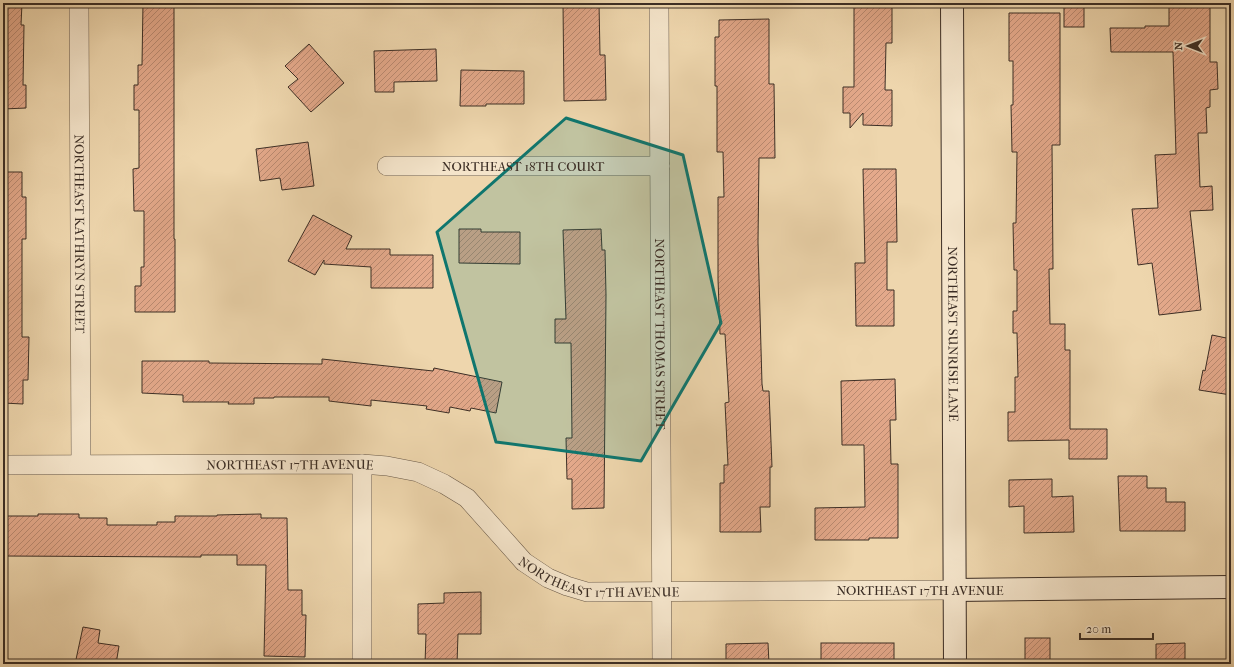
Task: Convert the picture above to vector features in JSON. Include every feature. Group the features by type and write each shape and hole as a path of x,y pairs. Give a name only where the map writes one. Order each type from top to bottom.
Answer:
{"street":[{"name":"NORTHEAST KATHRYN STREET","path":"79,3 81,464"},
{"name":"NORTHEAST THOMAS STREET","path":"659,3 662,664"},
{"name":"NORTHEAST SUNRISE LANE","path":"952,3 955,664"},
{"name":"NORTHEAST 18TH COURT","path":"387,166 660,166"},
{"name":"NORTHEAST 17TH AVENUE","path":"3,465 362,464 387,466 418,472 444,484 467,498 524,562 548,578 587,592 1231,587"},
{"path":"362,464 362,664"}],"highlighted area":[{"path":"566,118 683,155 721,323 641,461 496,442 437,232"}],"building":[{"path":"3,3 22,3 21,25 24,25 23,85 26,85 26,108 3,109"},
{"path":"143,3 174,3 175,312 135,312 135,286 141,286 141,267 144,267 144,211 134,211 133,169 139,168 139,110 134,110 134,85 138,85 138,65 142,65"},
{"path":"563,3 599,3 600,55 605,55 606,100 564,101"},
{"path":"854,3 892,3 892,43 886,43 885,90 892,90 892,126 863,125 863,113 850,128 850,113 843,113 843,87 854,87"},
{"path":"1169,3 1210,3 1210,62 1217,62 1218,89 1210,90 1210,107 1206,108 1207,133 1198,133 1200,187 1212,186 1213,210 1190,211 1201,310 1159,315 1152,263 1138,265 1132,209 1158,208 1155,155 1176,154 1173,52 1111,52 1110,28 1169,26"},
{"path":"1064,5 1084,5 1084,27 1064,27"},
{"path":"1009,13 1060,13 1060,145 1052,145 1053,269 1049,269 1050,324 1065,324 1065,350 1070,350 1070,429 1107,429 1107,459 1069,459 1069,440 1008,441 1008,412 1015,412 1015,377 1018,377 1017,333 1013,333 1013,311 1017,311 1017,270 1014,270 1013,223 1016,223 1017,152 1012,152 1011,105 1013,105 1013,61 1009,61"},
{"path":"769,19 769,84 774,84 775,158 759,158 758,242 762,384 763,391 769,391 772,467 770,467 770,507 760,507 761,532 720,532 720,483 724,483 724,465 728,465 725,403 729,402 725,334 720,334 718,197 724,197 723,152 717,152 715,37 719,37 719,20"},
{"path":"309,44 344,83 311,112 288,87 298,79 285,66"},
{"path":"436,49 437,81 394,82 394,92 375,92 374,51"},
{"path":"461,70 524,71 524,104 460,106"},
{"path":"308,142 314,186 282,190 280,178 260,181 256,149"},
{"path":"863,169 896,169 897,242 887,242 887,290 894,290 894,326 856,326 855,263 865,263"},
{"path":"3,172 22,172 22,197 26,197 26,239 22,239 22,337 29,337 28,380 23,380 23,404 3,403"},
{"path":"313,215 352,236 346,249 390,249 390,255 433,255 433,288 371,288 371,267 324,264 324,260 315,275 288,261"},
{"path":"459,229 481,229 481,232 520,232 520,264 459,263"},
{"path":"601,229 602,250 605,250 606,295 604,508 572,509 572,479 567,479 566,438 572,438 571,343 555,343 555,319 566,319 563,230"},
{"path":"1212,335 1231,339 1231,395 1199,390 1203,370 1205,371"},
{"path":"322,359 433,371 434,368 502,382 496,413 471,408 470,411 450,407 449,413 426,409 427,406 371,400 371,406 329,401 329,397 254,398 254,404 228,404 229,402 183,402 183,395 142,393 142,361 322,364"},
{"path":"895,379 896,420 890,420 891,464 898,464 898,538 869,538 869,540 815,540 815,508 865,507 864,445 842,445 841,381"},
{"path":"1118,476 1147,476 1147,488 1166,488 1166,502 1185,502 1185,531 1120,531"},
{"path":"1052,479 1052,497 1073,496 1074,532 1024,533 1024,506 1009,507 1009,480"},
{"path":"38,514 79,514 79,518 107,518 107,525 157,525 157,522 175,522 175,516 261,514 261,518 287,518 288,590 302,590 302,615 306,615 305,657 264,656 266,565 237,565 237,555 201,555 201,557 3,556 3,516 38,516"},
{"path":"481,592 481,634 458,634 457,664 425,664 426,634 418,634 418,604 444,603 444,593"},
{"path":"83,627 100,630 98,643 119,646 116,664 75,664"},
{"path":"1025,638 1050,638 1050,664 1025,664"},
{"path":"768,643 769,664 726,664 726,644"},
{"path":"821,643 894,643 894,664 821,664"},
{"path":"1185,643 1185,664 1156,664 1156,644"}]}
